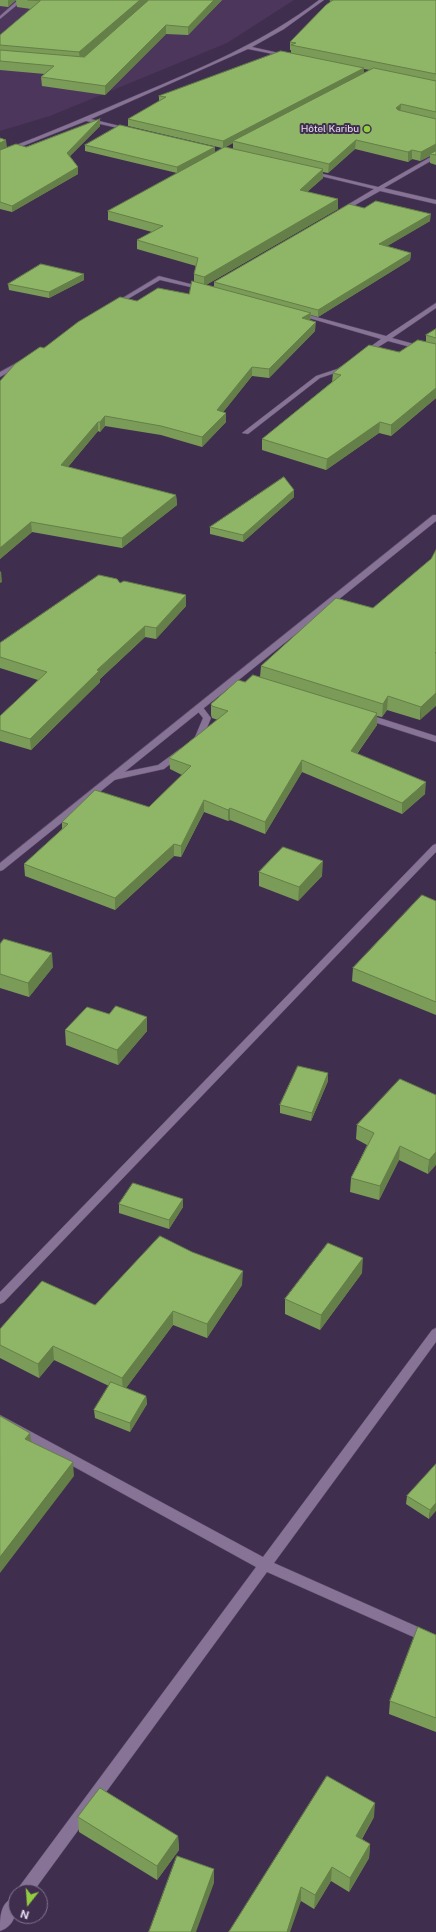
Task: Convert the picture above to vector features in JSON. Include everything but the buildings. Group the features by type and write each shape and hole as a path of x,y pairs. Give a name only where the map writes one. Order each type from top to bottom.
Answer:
{"street":[{"path":"0,18 22,0"},
{"path":"0,152 38,140 249,48 299,18 322,0"},
{"path":"249,48 295,58"},
{"path":"85,119 139,132"},
{"path":"332,216 436,156"},
{"path":"301,170 436,202"},
{"path":"106,310 159,278 206,289 213,288"},
{"path":"362,355 436,305"},
{"path":"289,312 436,352"},
{"path":"0,375 26,359"},
{"path":"246,433 318,377 339,370 355,360"},
{"path":"0,868 199,708 242,678 436,517"},
{"path":"114,777 161,767 199,738 206,718 199,708"},
{"path":"352,713 436,739"},
{"path":"0,1299 436,847"},
{"path":"30,1884 436,1333"},
{"path":"0,1420 265,1565 436,1640"},
{"path":"0,1924 8,1914"}],"shaded area":[{"path":"0,0 294,0 227,43 50,116 0,131"}],"place":[{"name":"Hôtel Karibu","path":"367,129"}]}
